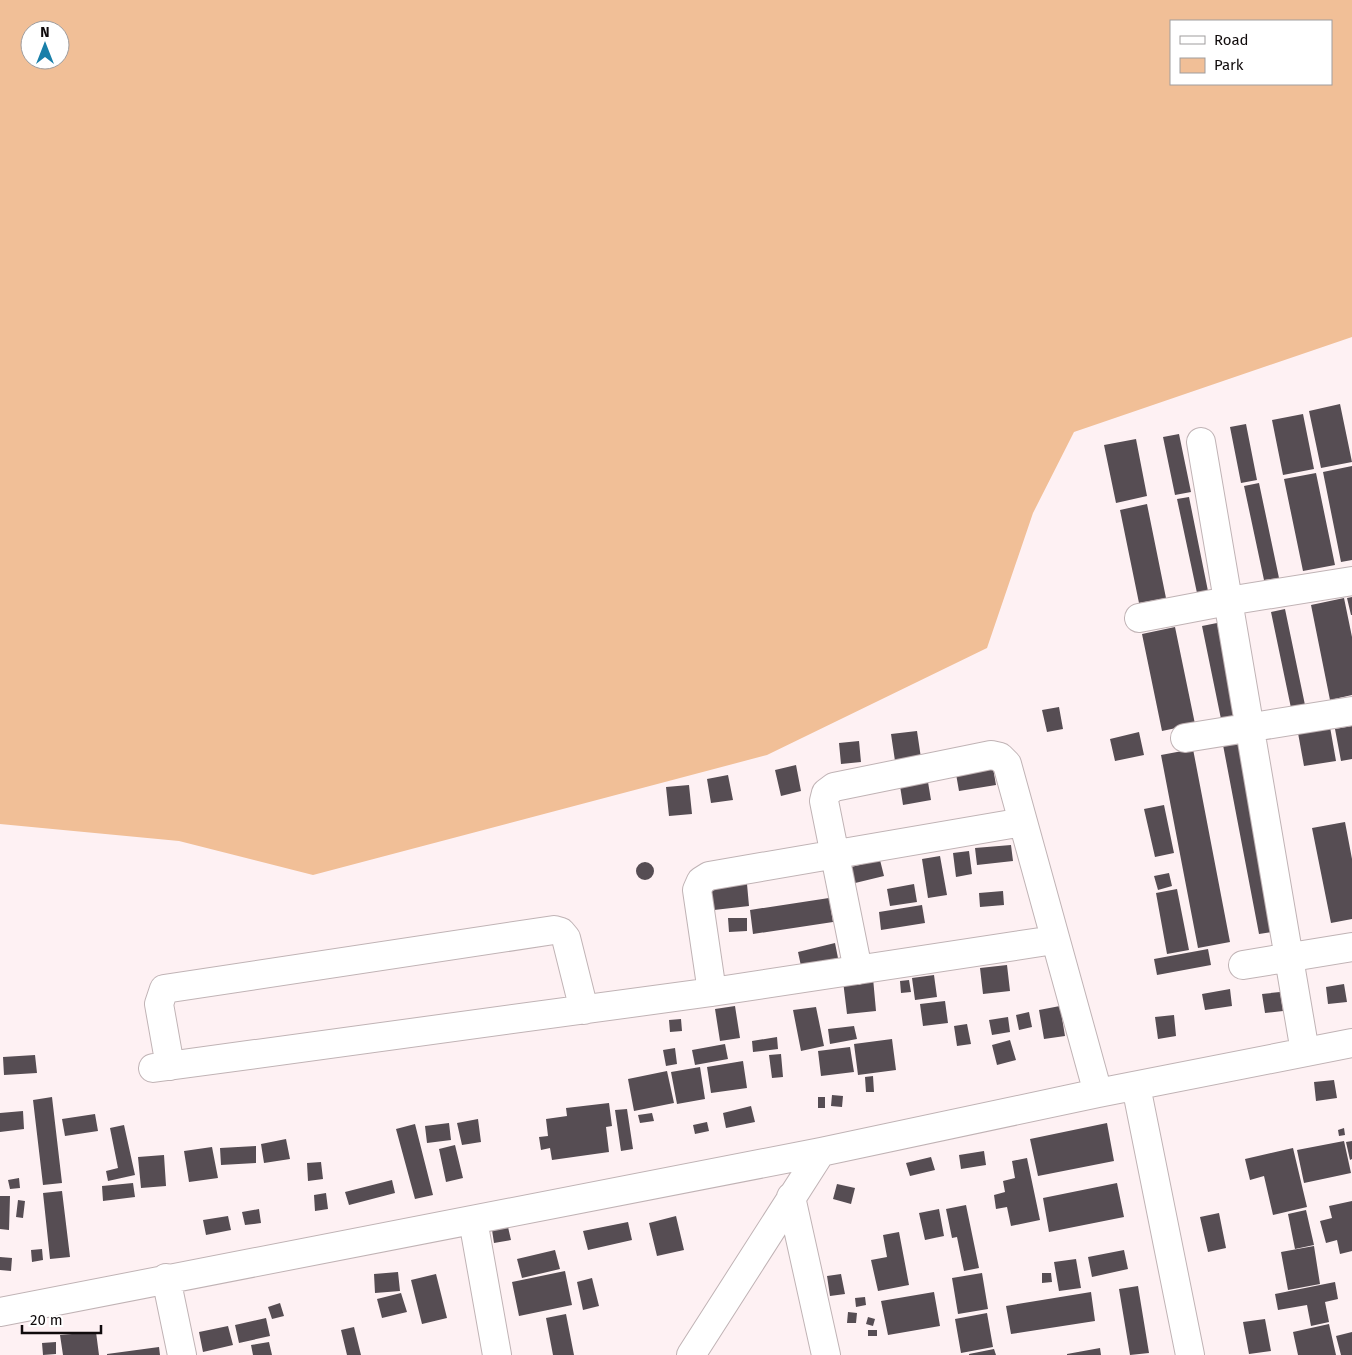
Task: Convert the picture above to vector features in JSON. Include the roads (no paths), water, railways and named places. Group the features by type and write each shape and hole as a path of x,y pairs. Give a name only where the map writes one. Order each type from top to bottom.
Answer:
{"street":[{"path":"1201,442 1305,1052"},
{"path":"1139,618 1228,601 1352,581"},
{"path":"1185,738 1352,710"},
{"path":"858,970 824,801 826,793 834,788 991,755 1000,757 1007,764 1054,940 1098,1093"},
{"path":"712,992 697,890 701,881 708,876 1023,822"},
{"path":"584,1010 566,938 561,932 554,930 164,989 159,1004 161,1067 584,1010 712,992 1054,940"},
{"path":"1244,965 1352,947"},
{"path":"0,1312 166,1278 821,1152 1098,1093 1352,1042"},
{"path":"1136,1086 1190,1355"},
{"path":"691,1355 821,1152"},
{"path":"791,1197 826,1355"},
{"path":"473,1220 497,1355"},
{"path":"166,1278 182,1355"}]}
